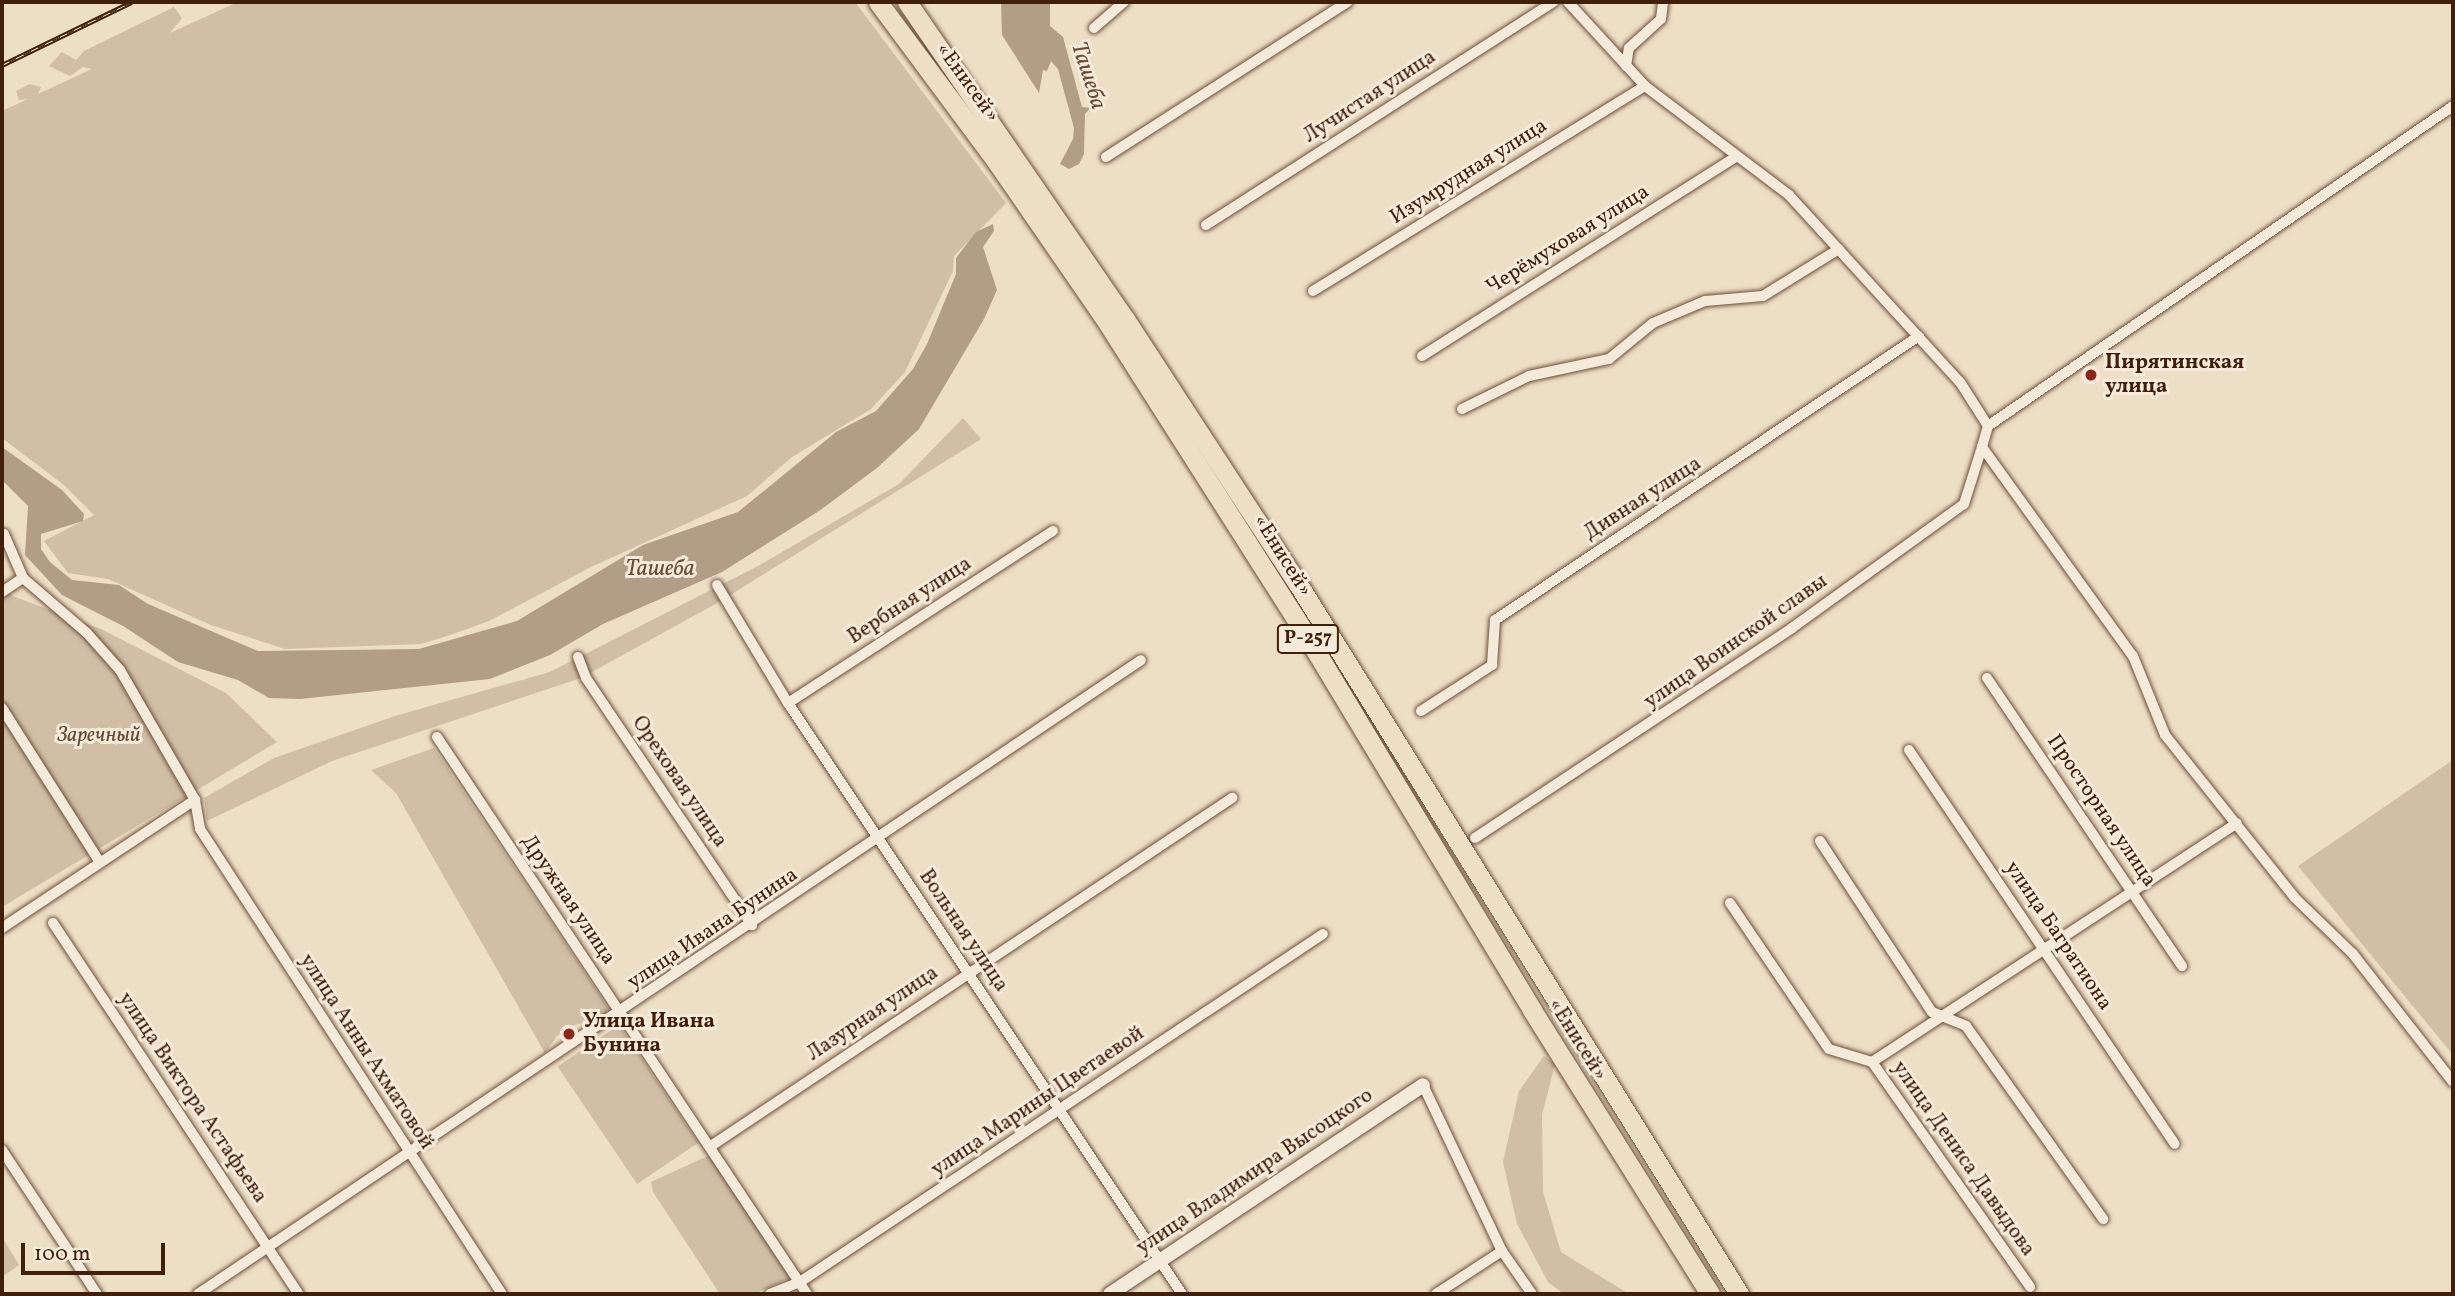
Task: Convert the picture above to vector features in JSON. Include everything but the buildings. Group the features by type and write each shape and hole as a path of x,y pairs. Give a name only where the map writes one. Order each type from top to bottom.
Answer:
{"highway":[{"name":"«Енисей»","path":"878,2 996,161 1110,327 1306,635 1709,1294"},
{"name":"«Енисей»","path":"907,2 1125,319 1298,584 1739,1294"}],"street":[{"path":"1094,28 1124,2"},
{"path":"1106,157 1347,2"},
{"name":"Лучистая улица","path":"1206,225 1554,2"},
{"path":"1567,2 1645,86 1788,195 1960,382 1988,426 2453,106"},
{"path":"1626,66 1629,47 1661,19 1663,2"},
{"name":"Изумрудная улица","path":"1313,290 1645,86"},
{"name":"Черёмуховая улица","path":"1422,356 1735,157"},
{"path":"1462,409 1529,376 1609,359 1653,323 1705,301 1763,296 1839,248"},
{"name":"Дивная улица","path":"1421,711 1492,665 1495,620 1919,335"},
{"name":"улица Воинской славы","path":"1475,838 1792,628 1964,504 1988,426"},
{"path":"1982,447 2133,656 2165,735 2294,898 2353,954 2453,1082"},
{"name":"Вербная улица","path":"788,703 1053,531"},
{"path":"2,928 99,861 195,800 120,670 87,633 23,578 4,534"},
{"path":"2,592 23,578"},
{"name":"Вольная улица","path":"717,585 788,703 1182,1294"},
{"name":"Ореховая улица","path":"578,657 586,678 752,925"},
{"name":"улица Ивана Бунина","path":"198,1294 622,1013 1142,660"},
{"name":"Просторная улица","path":"1987,678 2182,966"},
{"path":"2,708 99,861"},
{"name":"Дружная улица","path":"437,737 712,1146 807,1294"},
{"name":"улица Багратиона","path":"1909,750 2175,1144"},
{"name":"Лазурная улица","path":"712,1146 1232,798"},
{"name":"улица Анны Ахматовой","path":"195,800 200,829 408,1154 502,1294"},
{"path":"1872,1062 2236,823"},
{"path":"1820,841 1932,1012 1966,1026 2103,1219"},
{"name":"улица Дениса Давыдова","path":"1731,903 1829,1049 1872,1062 2030,1287"},
{"name":"улица Виктора Астафьева","path":"52,923 299,1294"},
{"name":"улица Марины Цветаевой","path":"769,1294 800,1282 1060,1112 1323,934"},
{"path":"1423,1085 1502,1251 1532,1294"},
{"name":"улица Владимира Высоцкого","path":"1110,1294 1423,1085"},
{"path":"2,1150 97,1294"},
{"path":"1436,1294 1502,1251"}],"green space":[{"path":"238,2 855,2 1006,203 954,256 953,271 905,372 871,409 792,457 747,496 591,567 489,621 450,635 421,644 285,649 211,625 108,579 68,573 44,541 94,515 64,485 2,438 2,111 28,99 19,100 16,91 30,84 41,87 38,94 92,69 83,67 70,76 49,66 62,52 76,60 84,51 174,7 182,18 170,33"},
{"path":"963,418 981,439 719,602 581,678 332,761 207,821 204,798 274,758 395,716 550,672 758,566 899,484"},
{"name":"Заречный","path":"2,592 101,629 226,693 277,742 2,907"},
{"path":"434,748 608,1007 605,1017 575,1025 557,1036 545,1053 396,793 371,770"},
{"path":"2453,760 2453,1055 2298,866"},
{"path":"619,1025 698,1143 637,1184 558,1066"},
{"path":"1544,1056 1555,1064 1542,1115 1543,1192 1561,1252 1629,1294 1564,1294 1548,1282 1517,1224 1503,1162 1519,1091"},
{"path":"710,1155 791,1277 754,1294 720,1294 653,1192 651,1182"},
{"path":"2,1237 19,1265 2,1277"}],"water":[{"name":"Ташеба","path":"1001,2 1050,2 1050,26 1063,37 1082,107 1090,108 1085,114 1084,154 1079,164 1069,169 1060,164 1073,139 1074,128 1058,69 1051,61 1047,71 1043,70 1039,93 1002,35"},
{"name":"Ташеба","path":"993,224 994,231 983,247 997,290 984,319 919,429 877,468 819,511 722,572 603,624 550,655 490,679 300,699 269,698 238,680 178,662 123,626 62,595 25,555 28,506 2,480 2,447 62,490 84,514 83,521 41,534 41,549 50,562 72,580 119,585 148,604 258,651 419,649 517,621 643,545 738,512 836,432 876,411 913,369 927,344 956,274 956,258 976,232"}],"railway":[{"path":"2,65 132,2"}],"place":[{"name":"Пирятинская улица","path":"2091,375"},
{"name":"Улица Ивана Бунина","path":"569,1034"}]}
